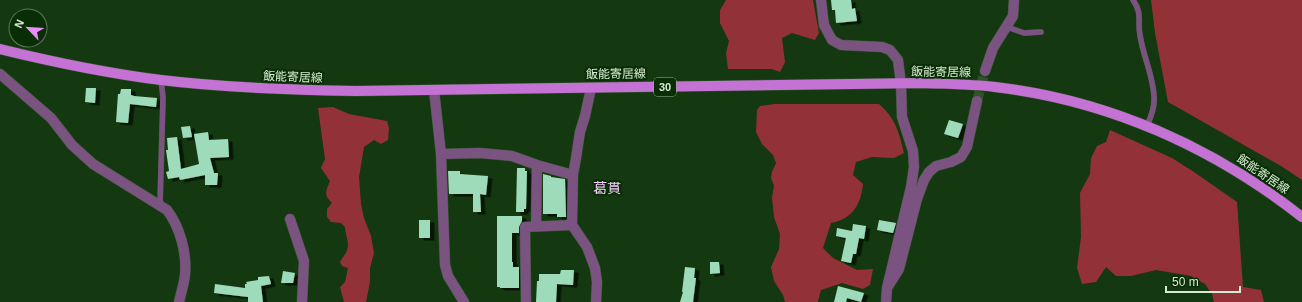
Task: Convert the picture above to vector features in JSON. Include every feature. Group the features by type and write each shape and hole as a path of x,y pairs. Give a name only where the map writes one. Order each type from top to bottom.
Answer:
{"main road":[{"name":"飯能寄居線","path":"0,49 64,64 161,80 223,86 298,90 434,90 901,84 970,85 1025,92 1084,104 1147,126 1192,146 1231,167 1268,191 1302,217"}],"street":[{"path":"821,0 824,25 832,40 841,45 890,50 898,60 901,84 902,117 913,151 914,168 911,187 887,288 886,302"},
{"path":"985,71 993,48 1013,16 1014,0"},
{"path":"0,74 51,118 72,145 93,164 167,210 174,219 184,251 185,274 179,302"},
{"path":"591,88 580,132 573,175 572,224 587,247 595,268 597,282 596,302"},
{"path":"434,90 441,154 445,265 448,276 464,302"},
{"path":"887,288 899,269 924,180 929,172 936,166 956,160 965,153 978,101"},
{"path":"441,154 480,153 512,156 573,175"},
{"path":"536,226 537,165"},
{"path":"290,219 304,261 302,302"},
{"path":"526,302 525,227 572,224"}],"lane":[{"path":"1133,0 1137,5 1140,18 1139,34 1154,95 1154,108 1147,126"},
{"path":"1007,27 1024,33 1040,32"},
{"path":"160,205 163,96 161,80"}],"shaded area":[{"path":"726,0 813,0 819,33 815,40 792,33 782,38 785,62 780,72 772,69 728,69 726,53 729,41 720,23 720,10"},
{"path":"1151,0 1302,0 1302,180 1281,166 1168,102 1155,33"},
{"path":"774,104 879,104 896,126 904,153 894,158 872,157 856,162 853,175 863,184 858,205 845,218 831,223 823,248 833,258 857,270 873,269 870,285 863,289 842,283 821,290 818,302 785,302 783,295 774,281 771,267 779,249 780,234 774,217 772,197 774,186 771,178 776,163 773,155 762,144 756,132 757,110 760,106"},
{"path":"333,107 349,114 387,121 389,128 388,140 381,144 374,140 364,147 359,177 361,204 364,218 371,236 374,253 370,268 370,282 366,302 344,302 340,287 345,282 348,268 342,266 340,262 346,253 348,241 345,227 341,223 331,222 327,217 327,209 332,203 326,195 330,181 321,168 325,159 318,108"},
{"path":"1110,130 1172,158 1237,202 1243,287 1261,290 1264,302 1214,302 1212,294 1205,284 1191,276 1156,270 1131,276 1116,276 1106,267 1096,282 1082,284 1077,268 1081,237 1080,193 1090,174 1091,158 1097,146 1106,142"}],"building":[{"path":"831,0 851,0 852,9 855,8 857,21 836,23 835,10 832,10"},
{"path":"86,88 96,88 95,103 85,102"},
{"path":"121,89 131,89 131,95 134,96 157,98 156,107 130,104 128,123 116,122 118,94 120,94"},
{"path":"949,120 963,124 958,138 944,134"},
{"path":"190,126 192,137 183,138 181,127"},
{"path":"208,132 209,140 228,139 229,157 210,158 214,173 218,173 217,185 205,185 205,175 180,180 179,177 168,179 166,172 169,171 166,150 168,150 167,138 177,137 181,169 199,164 194,134"},
{"path":"517,168 525,168 525,171 527,171 526,209 524,209 524,212 516,212"},
{"path":"448,171 460,171 460,174 488,176 486,195 480,194 481,212 473,212 473,194 449,194"},
{"path":"543,174 565,179 566,217 557,217 557,214 543,214"},
{"path":"497,216 522,216 519,233 512,233 512,262 513,267 519,267 519,288 497,287"},
{"path":"419,220 430,220 430,238 419,238"},
{"path":"879,220 896,223 893,233 877,230"},
{"path":"853,224 866,226 864,239 859,238 856,254 853,254 851,263 841,261 846,238 836,236 837,228 852,231"},
{"path":"710,262 719,262 720,273 710,274"},
{"path":"685,267 695,268 694,278 696,278 693,302 680,302 683,292"},
{"path":"561,270 574,270 573,285 557,284 556,302 536,302 537,281 539,281 539,274 560,274"},
{"path":"283,271 295,273 293,283 281,283"},
{"path":"269,276 271,284 261,286 263,302 248,302 248,297 214,293 215,284 245,288 245,284 247,284 246,282 258,280 258,277"},
{"path":"838,286 864,293 861,302 847,298 846,302 834,302"}],"tunnel":[{"path":"977,101 985,71"}],"district":[{"name":"葛貫","path":"607,188"}]}
